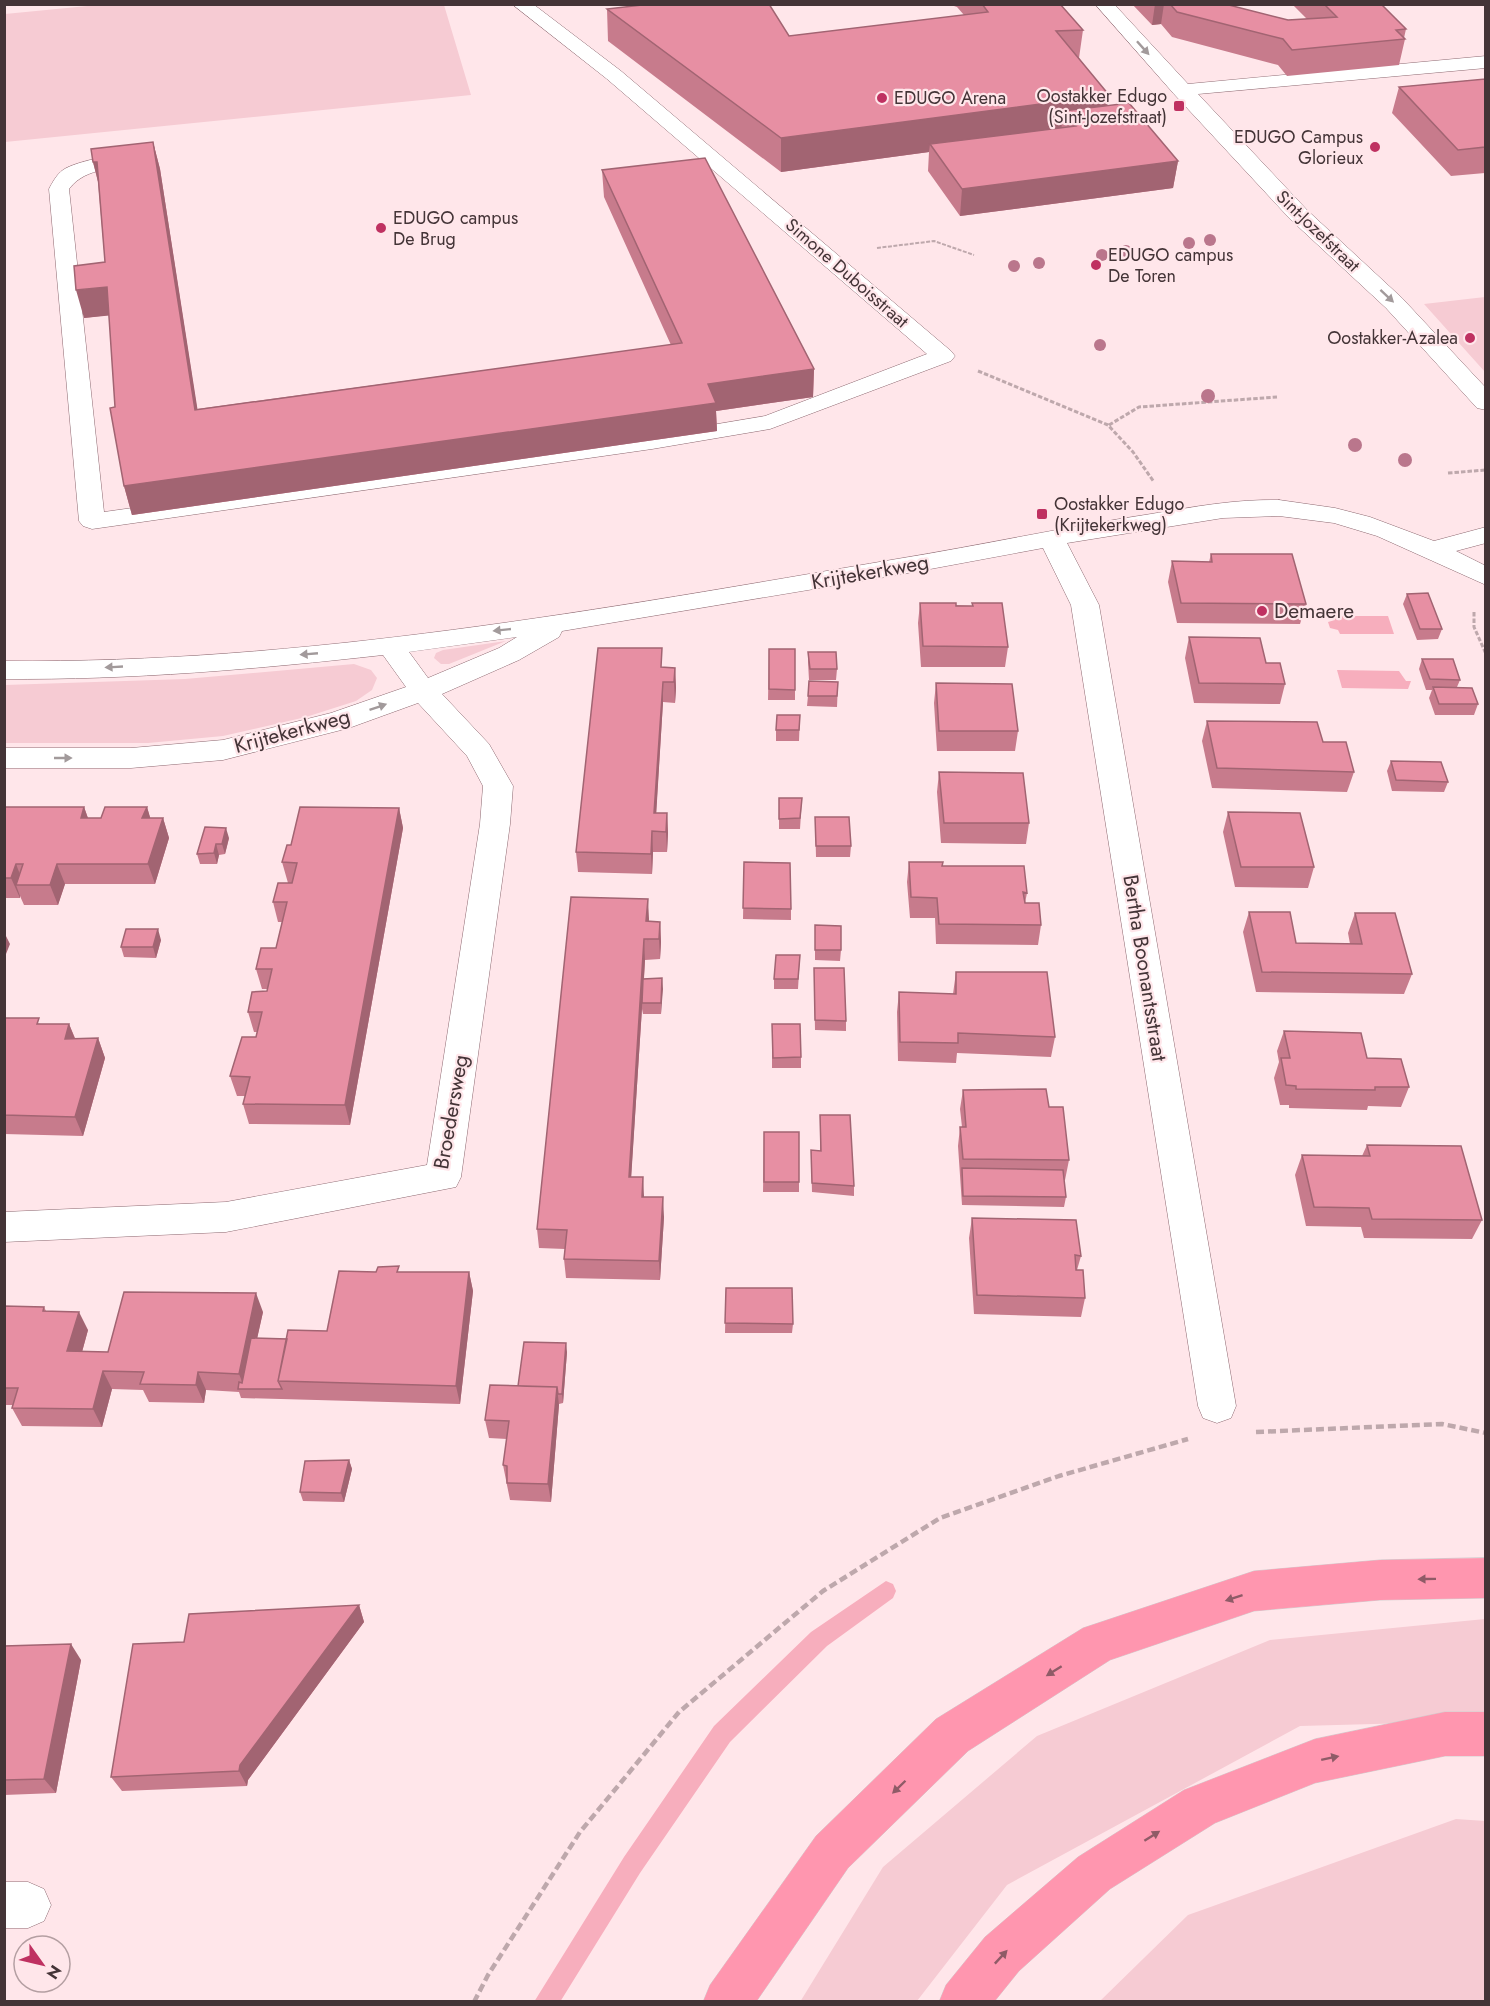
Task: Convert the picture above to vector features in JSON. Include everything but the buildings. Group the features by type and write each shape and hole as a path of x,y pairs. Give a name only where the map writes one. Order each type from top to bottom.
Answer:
{"highway":[{"path":"727,2001 832,1852 952,1735 1098,1643 1254,1591 1380,1580 1485,1578"},
{"path":"963,2001 1002,1954 1094,1873 1200,1806 1315,1761 1445,1734 1485,1734"}],"street":[{"name":"Simone Duboisstraat","path":"521,4 614,75 943,356"},
{"name":"Sint-Jozefstraat","path":"1104,4 1299,215 1394,303 1485,403"},
{"path":"1187,96 1485,62"},
{"path":"1187,96 1485,76"},
{"path":"150,157 107,162 70,174 59,189 92,521 652,442 770,422 943,356"},
{"name":"Krijtekerkweg","path":"4,670 215,662 391,646 561,624 929,562 1051,537 1226,510 1276,508 1321,512 1374,525 1434,549 1485,577"},
{"path":"1434,549 1485,535"},
{"name":"Bertha Boonantsstraat","path":"1051,537 1085,605 1217,1406"},
{"name":"Krijtekerkweg","path":"4,758 131,758 223,750 339,720 423,691 509,654 561,624"},
{"name":"Broedersweg","path":"4,1227 226,1217 443,1177 495,824 498,786 478,751 423,691 391,646"}],"path":[{"path":"826,255 934,241 974,255"},
{"path":"943,356 1108,425 1132,452 1179,517"},
{"path":"1108,425 1139,407 1277,397"},
{"path":"1448,473 1485,470"},
{"path":"1476,608 1474,627 1485,654"},
{"path":"474,2001 488,1975 580,1832 679,1712 823,1591 940,1518 1059,1476 1205,1434 1217,1406"},
{"path":"1252,1432 1442,1424 1485,1433"}],"shaded area":[{"path":"108,4 444,5 471,95 5,142 5,14"},
{"name":"Oostakker-Azalea","path":"1486,297 1485,372 1424,304"},
{"path":"1334,616 1388,616 1394,634 1340,634 1338,630 1330,628 1328,622 1335,620"},
{"path":"506,641 449,664 441,664 434,658 436,653 443,650"},
{"path":"354,664 371,670 377,678 372,690 356,701 306,717 223,736 148,743 5,743 5,685 185,679"},
{"path":"1337,670 1399,671 1406,681 1411,681 1408,689 1342,688"},
{"path":"1485,1619 1485,1721 1300,1726 1007,1885 917,2001 800,2002 883,1867 1037,1736 1270,1640"},
{"path":"1456,1819 1485,1821 1485,2001 1100,2001 1188,1915"}],"waterway":[{"path":"546,2002 632,1865 722,1734 819,1639 886,1591"}],"place":[{"name":"EDUGO Arena","path":"882,98"},
{"name":"Oostakker Edugo (Sint-Jozefstraat)","path":"1179,106"},
{"name":"EDUGO Campus Glorieux","path":"1375,147"},
{"name":"EDUGO campus De Brug","path":"381,228"},
{"name":"EDUGO campus De Toren","path":"1096,265"},
{"name":"Oostakker-Azalea","path":"1470,338"},
{"name":"Oostakker Edugo (Krijtekerkweg)","path":"1042,514"},
{"name":"Demaere","path":"1262,611"}]}
